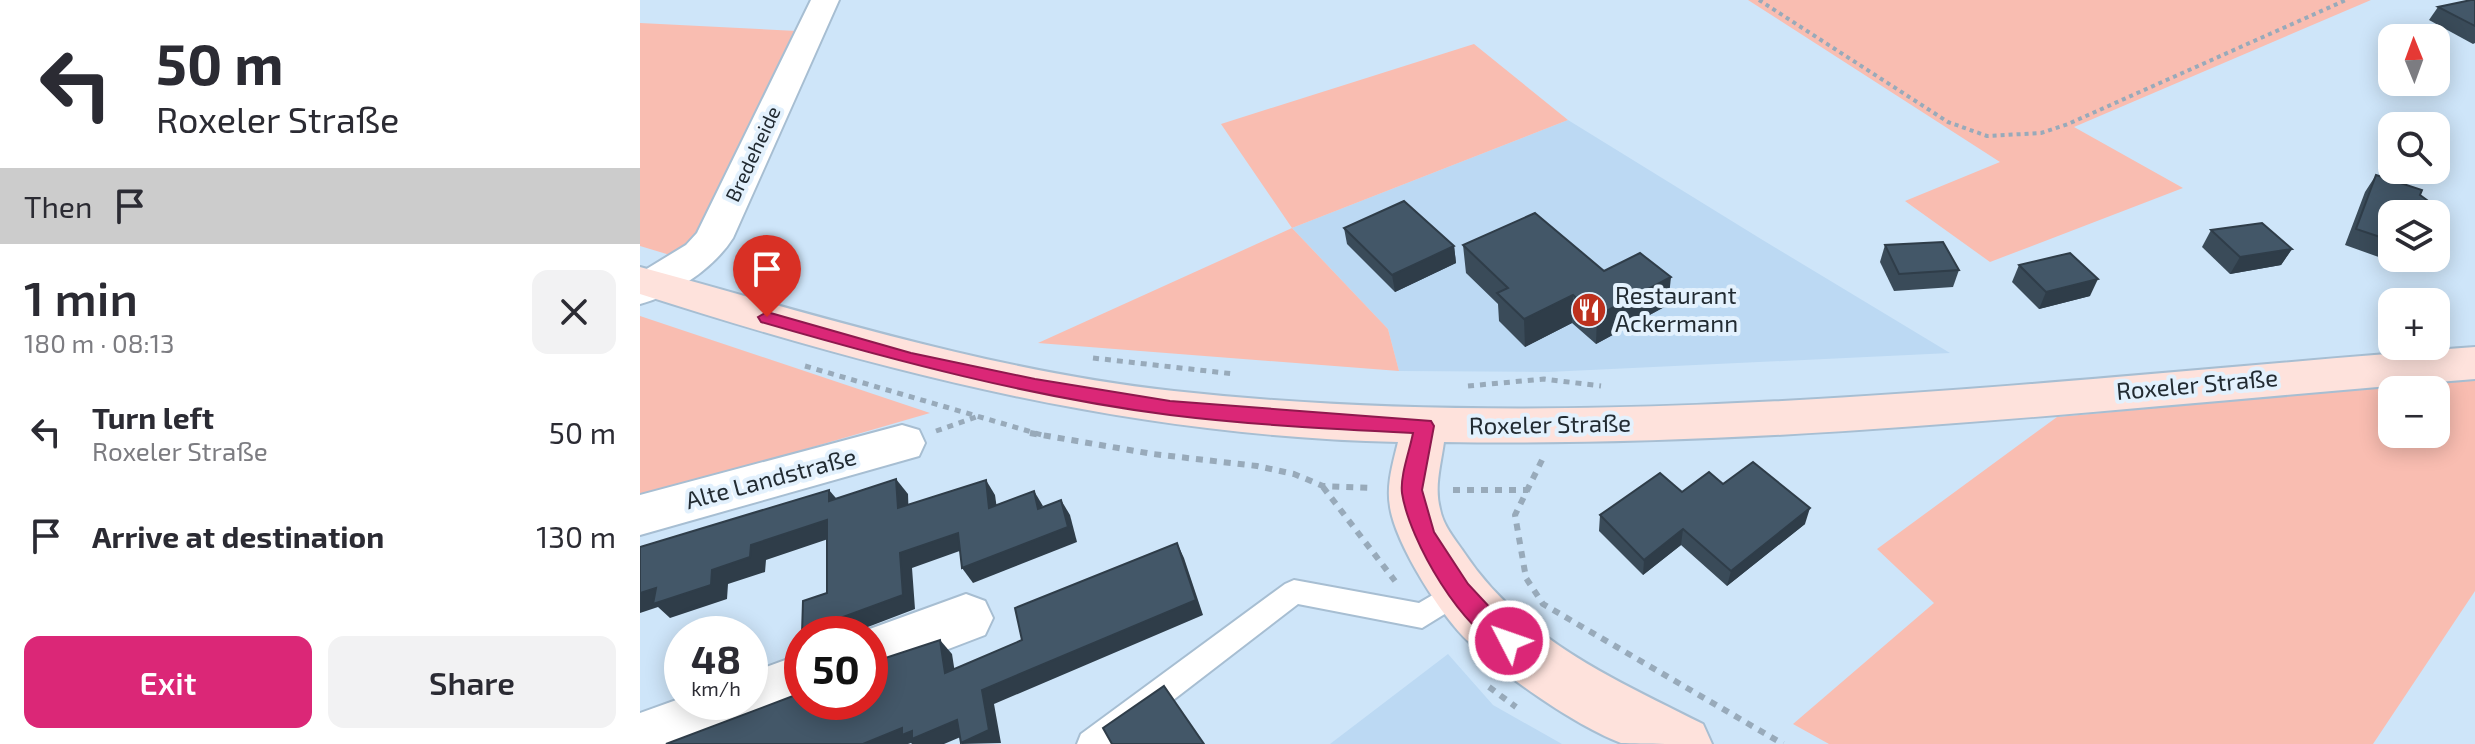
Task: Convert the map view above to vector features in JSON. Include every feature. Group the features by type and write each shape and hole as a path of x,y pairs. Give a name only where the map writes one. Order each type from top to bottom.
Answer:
{"main road":[{"name":"Roxeler Straße","path":"644,285 911,359 1035,386 1170,408 1296,420 1424,426 1544,427 1741,420 2475,363"},
{"path":"1424,426 1412,490 1415,511 1424,534 1460,591 1488,625 1573,687 1682,744"}],"street":[{"name":"Bredeheide","path":"644,285 700,254 714,238 825,0"},
{"name":"Alte Landstraße","path":"640,515 902,443"},
{"path":"888,647 966,618"},
{"path":"640,742 697,720"}],"lane":[{"path":"1092,744 1294,592 1422,616 1460,591"}],"path":[{"path":"1759,0 1948,122 1987,136 2041,133 2068,124 2346,0"},
{"path":"1083,357 1248,376"},
{"path":"1458,387 1544,379 1612,387"},
{"path":"1528,490 1515,515 1519,553 1526,578 1543,604 1783,744"}],"shaded area":[{"path":"1748,0 2371,0 2074,127 2183,188 1990,262 1905,201 2000,162"},
{"path":"640,23 797,31 690,261 640,246"},
{"path":"1474,44 1568,120 1292,228 1221,124"},
{"path":"1568,120 1950,353 1548,372 1399,371 1388,329 1292,228"},
{"path":"1292,228 1388,329 1399,371 1038,343"},
{"path":"640,316 930,413 640,497"},
{"path":"2475,379 2475,591 2373,744 1829,744 1793,724 1934,603 1877,549 2057,417 2378,388 2378,448 2450,448 2450,381"},
{"path":"1448,654 1493,705 1562,744 1330,744"}],"building":[{"path":"2475,0 2475,26 2438,7"},
{"path":"2376,175 2378,184 2404,184 2422,190 2420,195 2427,200 2378,200 2378,236 2356,229"},
{"path":"1404,201 1454,246 1392,275 1344,228"},
{"path":"1535,213 1604,271 1640,253 1671,277 1597,316 1573,295 1524,319 1497,293 1508,288 1463,245"},
{"path":"2262,223 2292,249 2240,257 2211,230"},
{"path":"1943,242 1959,270 1899,274 1885,245"},
{"path":"2070,253 2098,279 2046,292 2019,265"},
{"path":"1753,462 1810,508 1731,571 1683,529 1644,560 1600,515 1660,473 1682,492 1709,472 1723,484"},
{"path":"896,479 898,508 986,480 989,508 1034,491 1038,509 1061,500 1068,527 962,568 958,533 900,553 903,595 845,616 803,616 803,601 827,593 827,520 751,545 750,557 712,570 711,585 653,604 656,588 640,593 640,547 829,490 829,501"},
{"path":"1177,543 1196,600 982,690 989,730 961,743 957,720 912,739 912,731 902,735 902,728 863,744 666,744 730,720 768,720 768,705 784,699 784,720 888,720 888,657 940,640 945,673 1022,640 1015,608"},
{"path":"1164,686 1204,744 1112,744 1103,728"}],"place":[{"name":"Restaurant Ackermann","path":"1589,310"}],"route":[{"path":"767,317 911,359 1035,386 1170,408 1296,420 1424,426 1412,490 1415,511 1424,534 1460,591 1488,625 1509,641"}]}
